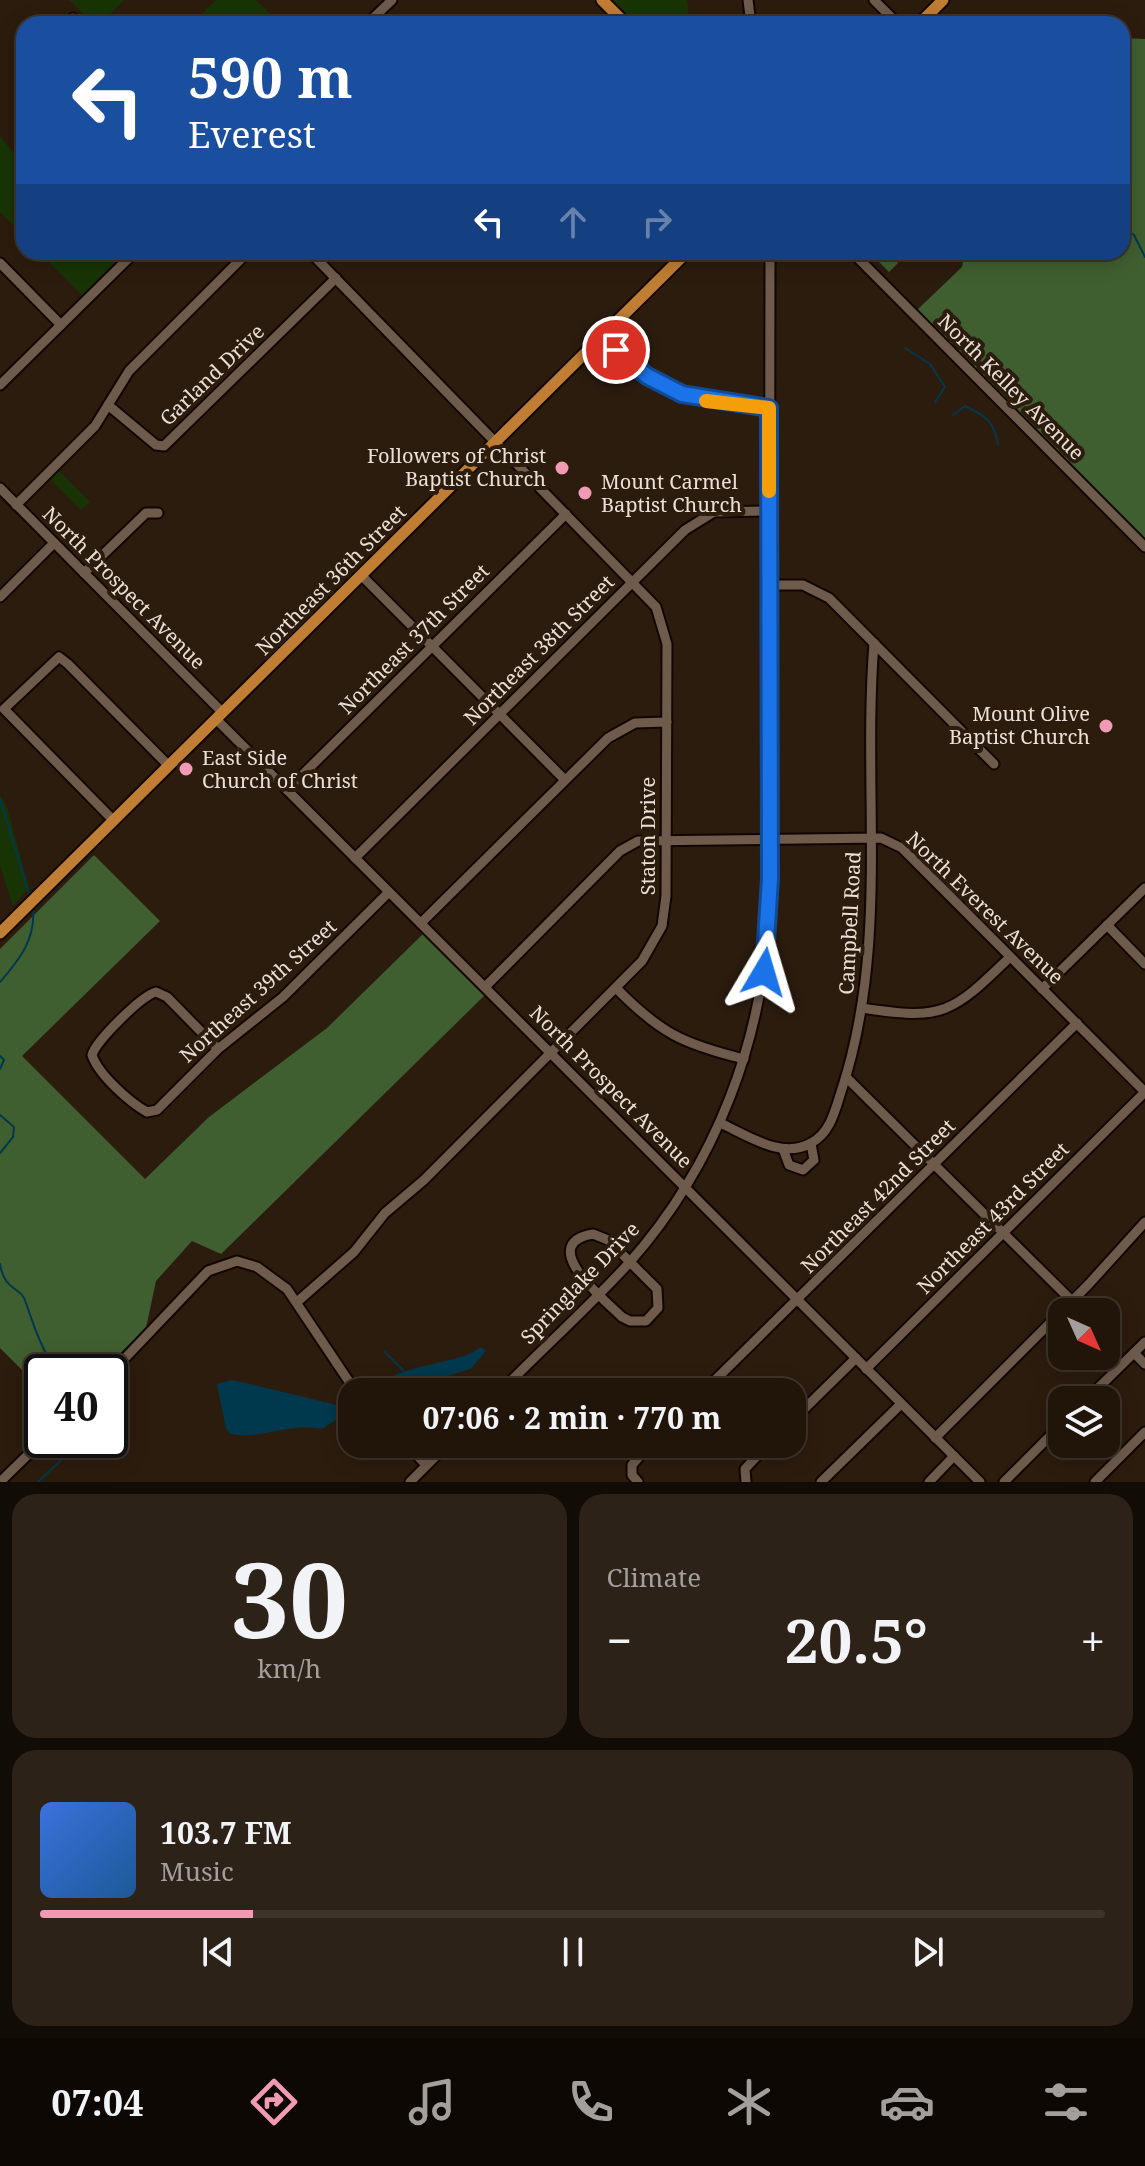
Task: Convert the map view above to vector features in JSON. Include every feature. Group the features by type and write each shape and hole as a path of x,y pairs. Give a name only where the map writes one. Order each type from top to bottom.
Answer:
{"main road":[{"path":"602,0 618,16"},
{"path":"927,16 943,0"},
{"name":"Northeast 36th Street","path":"0,933 679,260"}],"street":[{"path":"375,16 392,0"},
{"path":"874,0 890,16"},
{"path":"0,385 127,260"},
{"path":"16,505 85,437 129,371 240,260"},
{"name":"Staton Drive","path":"297,1302 354,1252 407,1192 424,1180 648,955 662,926 666,904 665,631 656,607 318,260"},
{"name":"Springlake Drive","path":"514,1378 630,1261 685,1187 720,1123 744,1059 767,950 770,260"},
{"name":"North Kelley Avenue","path":"860,260 1145,547"},
{"path":"0,263 61,325"},
{"name":"Garland Drive","path":"108,405 156,445 164,446 336,278"},
{"path":"602,336 647,376 682,394 769,408"},
{"name":"North Prospect Avenue","path":"0,488 287,790 980,1482"},
{"name":"Northeast 38th Street","path":"355,858 699,519 730,510 769,511"},
{"path":"84,573 146,513 158,513"},
{"name":"Northeast 37th Street","path":"287,790 566,514"},
{"path":"0,597 54,543"},
{"path":"361,575 565,780"},
{"path":"769,585 814,589 829,598 994,764"},
{"name":"Campbell Road","path":"783,1149 789,1165 803,1170 814,1160 811,1144 832,1119 846,1077 862,1008 871,933 874,643"},
{"path":"114,821 4,709 59,657 169,766"},
{"path":"421,923 621,729 635,723 667,722"},
{"name":"North Everest Avenue","path":"485,987 620,851 638,841 667,838 890,840 902,848 1145,1092"},
{"path":"1042,989 1145,888"},
{"name":"Northeast 39th Street","path":"218,1049 167,997 156,992 145,997 100,1041 92,1055 109,1078 137,1106 149,1112 157,1110 218,1049 273,1006 389,892"},
{"path":"1107,925 1145,964"},
{"path":"862,1008 925,1015 945,1010 965,1000 1010,957"},
{"path":"616,988 659,1029 684,1042 744,1059"},
{"name":"Northeast 42nd Street","path":"717,1378 1077,1023"},
{"path":"846,1077 1069,1298"},
{"name":"Northeast 43rd Street","path":"866,1369 1145,1092"},
{"path":"720,1123 783,1149 811,1144"},
{"path":"1075,1298 1145,1222"},
{"path":"600,1235 630,1261 657,1289 660,1298 654,1315 646,1321 630,1321 599,1294 570,1260 579,1239 600,1235"},
{"path":"128,1355 190,1288 217,1265 237,1261 257,1267 280,1281 347,1378"},
{"path":"935,1438 1048,1325"},
{"path":"1100,1386 1145,1342"},
{"path":"1134,1353 1145,1364"},
{"path":"806,1407 856,1358"},
{"path":"821,1482 901,1404"},
{"path":"1095,1482 1145,1432"},
{"path":"1004,1482 1048,1438"},
{"path":"929,1482 954,1456"},
{"path":"0,1482 25,1458"},
{"path":"419,1458 426,1465"},
{"path":"410,1482 433,1458"},
{"path":"635,1478 637,1458"},
{"path":"746,1482 745,1469 755,1458"}],"green space":[{"path":"70,0 124,0 108,16 86,16"},
{"path":"216,0 256,0 272,16 200,16"},
{"path":"610,0 687,0 689,16 625,16"},
{"path":"1130,38 1145,39 1145,539 916,311 962,267 963,260 1130,260"},
{"path":"0,136 16,156 16,228 0,212"},
{"path":"47,260 122,260 84,297"},
{"path":"877,260 896,260 898,263 889,272"},
{"path":"56,468 90,502 81,510 48,477"},
{"path":"0,796 6,804 29,888 13,906 0,865"},
{"path":"94,855 160,921 22,1056 145,1179 209,1117 327,1028 423,934 485,995 221,1254 192,1241 156,1281 146,1328 119,1354 24,1354 24,1372 0,1348 0,949"}],"water":[{"path":"481,1347 486,1351 471,1369 440,1378 388,1378 418,1367 471,1353"},
{"path":"233,1380 337,1405 338,1419 322,1429 310,1427 254,1435 231,1434 226,1429 217,1384"}],"waterway":[{"path":"1130,232 1145,257"},
{"path":"905,348 930,364 945,387 935,402"},
{"path":"953,415 965,406 978,413 988,420 998,444"},
{"path":"0,799 30,897"},
{"path":"0,982 20,957 29,939 33,907"},
{"path":"0,1056 4,1060 0,1069"},
{"path":"0,1115 14,1127 13,1137 0,1153"},
{"path":"0,1264 5,1280 24,1297 47,1354"},
{"path":"385,1352 403,1370"},
{"path":"38,1482 63,1458"}],"slow traffic":[{"path":"706,401 769,408 769,491"}],"place":[{"name":"Followers of Christ Baptist Church","path":"562,468"},
{"name":"Mount Carmel Baptist Church","path":"585,493"},
{"name":"Mount Olive Baptist Church","path":"1106,726"},
{"name":"East Side Church of Christ","path":"186,769"}],"route":[{"path":"616,350 647,376 682,394 712,402 769,408 770,879 764,972"}]}
